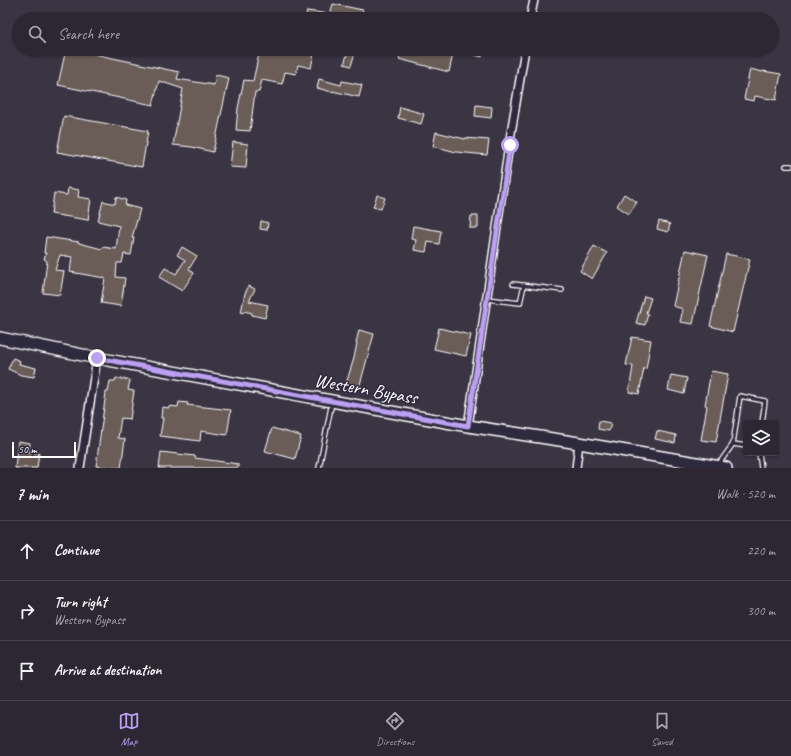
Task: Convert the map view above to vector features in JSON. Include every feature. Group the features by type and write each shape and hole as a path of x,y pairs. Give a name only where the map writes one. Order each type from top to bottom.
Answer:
{"main road":[{"name":"Western Bypass","path":"0,338 97,358 468,426 722,467"}],"street":[{"path":"531,12 534,0"},
{"path":"468,426 524,56"},
{"path":"80,468 97,358"},
{"path":"576,468 579,443"}],"lane":[{"path":"786,166 791,166"},
{"path":"513,284 562,290"},
{"path":"487,300 520,303 524,285"},
{"path":"722,467 732,444 740,396 766,401 763,420"},
{"path":"319,468 332,401"},
{"path":"732,444 743,446"},
{"path":"759,456 760,468"}],"building":[{"path":"333,4 363,10 363,12 331,12"},
{"path":"64,56 103,56 179,72 177,79 214,85 216,75 229,78 213,152 192,147 173,145 183,89 159,81 153,105 58,85"},
{"path":"258,56 314,56 311,68 298,65 296,74 285,72 282,84 262,80 259,92 255,92 250,131 236,130 238,108 244,80 253,81"},
{"path":"347,56 354,56 351,66 344,64"},
{"path":"400,56 453,56 449,72 399,59"},
{"path":"750,69 781,74 776,100 755,96 754,101 744,99"},
{"path":"319,79 341,85 342,81 362,85 359,97 317,88"},
{"path":"476,105 492,107 491,118 475,116"},
{"path":"400,107 424,114 421,124 398,118"},
{"path":"64,116 148,131 142,167 57,152"},
{"path":"436,132 465,139 489,140 487,155 456,152 433,146"},
{"path":"233,142 248,144 246,168 230,167"},
{"path":"68,188 79,190 78,197 91,199 88,220 51,214 54,193 67,195"},
{"path":"624,194 637,202 629,214 617,206"},
{"path":"377,195 385,198 381,209 373,207"},
{"path":"116,197 126,200 125,205 140,209 132,238 134,238 131,255 124,254 122,263 117,263 116,277 125,278 121,306 101,303 105,278 70,272 72,257 60,255 55,270 64,271 60,295 43,293 47,261 44,259 46,253 44,253 46,237 79,242 102,249 103,247 116,249 119,226 98,221 103,201 115,204"},
{"path":"471,216 478,216 478,228 470,228"},
{"path":"261,221 268,223 267,230 260,229"},
{"path":"659,221 670,224 668,232 657,229"},
{"path":"413,226 441,231 439,244 428,242 426,252 414,250 416,240 411,239"},
{"path":"594,246 607,253 592,279 580,271"},
{"path":"182,247 197,256 189,269 194,273 182,291 159,277 165,268 176,274 185,260 177,255"},
{"path":"685,250 708,255 693,324 680,322 683,309 673,306"},
{"path":"726,254 750,259 733,332 710,326"},
{"path":"249,286 255,289 249,301 268,305 265,318 252,315 252,313 244,311 243,313 241,312 245,293"},
{"path":"644,296 651,298 646,313 648,314 645,325 636,323"},
{"path":"439,328 471,335 466,356 434,349"},
{"path":"359,330 374,334 359,388 346,384 354,358"},
{"path":"632,337 651,340 646,369 644,368 639,394 629,392 633,366 626,365"},
{"path":"13,358 20,361 19,364 36,368 34,377 21,375 8,369"},
{"path":"711,371 728,374 716,442 701,440"},
{"path":"671,375 687,378 684,394 668,390"},
{"path":"116,378 130,380 128,390 134,391 130,419 121,418 118,438 125,439 121,468 96,466 106,392 108,392 110,381 115,381"},
{"path":"179,402 188,403 187,405 231,410 227,435 201,431 200,441 160,436 163,418 161,418 162,407 178,407"},
{"path":"599,421 611,423 609,431 598,429"},
{"path":"272,428 301,436 295,459 265,451"},
{"path":"657,431 676,435 675,443 655,439"},
{"path":"18,441 30,443 29,452 39,453 37,468 15,468"},
{"path":"161,452 195,456 195,458 238,464 238,468 159,468"}],"route":[{"path":"97,358 468,426 510,145"}]}
